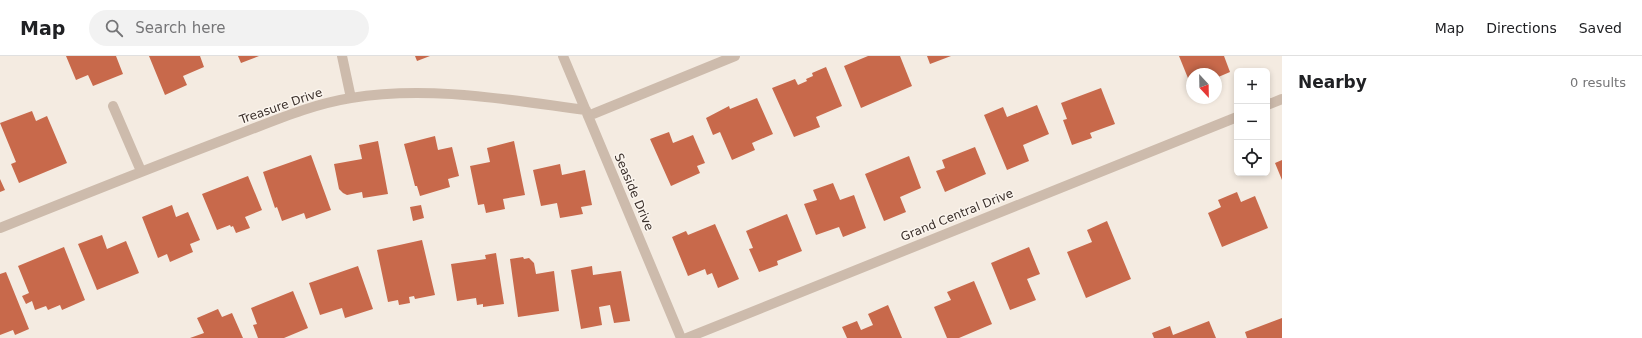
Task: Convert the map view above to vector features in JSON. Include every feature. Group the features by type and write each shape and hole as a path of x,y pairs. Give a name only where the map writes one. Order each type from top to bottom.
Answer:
{"street":[{"path":"342,56 351,98"},
{"name":"Seaside Drive","path":"563,56 681,338"},
{"path":"587,113 735,56"},
{"name":"Treasure Drive","path":"0,228 141,171 304,110 351,98 453,94 480,96 587,113"},
{"path":"1270,104 1282,99"},
{"path":"113,106 141,171"},
{"name":"Grand Central Drive","path":"687,338 1234,118"}],"building":[{"path":"66,56 116,56 123,74 93,86 88,75 76,80"},
{"path":"149,56 200,56 204,67 183,76 187,85 165,95"},
{"path":"238,56 259,56 241,63"},
{"path":"415,56 430,56 417,61"},
{"path":"868,56 900,56 912,86 861,108 844,66"},
{"path":"927,56 951,56 930,64"},
{"path":"1179,56 1224,56 1230,72 1222,75 1222,68 1186,68 1186,73"},
{"path":"826,67 842,106 816,117 820,127 794,137 772,88 795,79 798,85 807,81 806,79 813,76 812,73"},
{"path":"1101,88 1115,124 1090,133 1092,138 1072,145 1063,120 1067,119 1061,103"},
{"path":"757,98 773,134 752,143 755,150 732,160 720,132 713,135 706,118 729,106 730,109"},
{"path":"1037,105 1049,134 1023,145 1029,161 1007,170 984,115 1003,107 1007,117"},
{"path":"32,111 36,121 47,116 67,163 19,183 11,164 16,162 0,123"},
{"path":"669,132 673,143 693,135 705,163 697,166 700,173 671,186 650,139"},
{"path":"435,136 438,150 452,147 459,176 448,179 450,187 420,196 417,186 415,186 404,144"},
{"path":"378,141 388,194 363,198 362,192 347,195 343,193 339,189 334,164 362,159 359,145"},
{"path":"514,141 525,195 503,199 505,209 486,213 484,204 478,205 470,166 490,162 487,148"},
{"path":"975,147 986,174 945,192 936,171 945,168 942,160"},
{"path":"311,155 331,210 306,219 304,213 282,221 277,207 275,208 263,172"},
{"path":"909,156 921,188 900,197 906,212 884,221 865,174"},
{"path":"1282,160 1282,180 1275,163"},
{"path":"560,164 562,175 585,170 592,205 581,207 583,214 560,218 557,203 541,206 533,170"},
{"path":"248,176 262,210 245,217 250,228 236,233 233,226 231,227 230,225 217,230 202,194"},
{"path":"0,179 5,190 0,192"},
{"path":"833,183 840,200 854,195 866,228 843,237 839,227 816,235 804,204 817,200 813,190"},
{"path":"1237,192 1241,202 1255,196 1268,228 1222,247 1208,213 1221,207 1218,200"},
{"path":"172,205 176,217 188,212 200,240 190,244 193,252 170,262 167,254 158,258 142,217"},
{"path":"421,205 424,218 413,221 410,207"},
{"path":"787,214 802,251 777,261 778,265 759,272 749,249 753,248 746,231"},
{"path":"1107,221 1131,279 1086,298 1067,252 1092,242 1087,230"},
{"path":"715,224 739,279 718,288 712,273 707,275 705,269 688,276 672,237 686,231 688,235"},
{"path":"102,235 107,249 126,241 139,273 97,290 78,244"},
{"path":"422,240 435,295 415,299 414,296 409,297 410,303 399,305 398,300 388,302 377,250"},
{"path":"64,247 85,300 62,310 60,305 48,310 46,306 35,310 32,301 26,304 22,296 29,293 18,266"},
{"path":"1029,247 1040,274 1027,279 1036,300 1010,310 991,263"},
{"path":"496,253 504,304 483,307 483,304 477,305 476,298 457,301 451,264 486,259 485,255"},
{"path":"523,257 524,259 529,258 534,263 536,274 554,271 559,311 518,317 510,259"},
{"path":"358,266 373,309 345,318 342,308 320,315 309,283"},
{"path":"592,266 593,275 621,271 630,321 614,323 610,305 599,307 602,325 581,329 571,270"},
{"path":"6,272 29,329 15,335 13,330 0,335 0,274"},
{"path":"974,281 992,324 959,338 947,338 934,307 951,300 947,292"},
{"path":"293,291 308,328 284,338 258,338 253,325 257,324 251,308"},
{"path":"888,305 902,338 847,338 842,327 857,321 861,330 873,325 868,314"},
{"path":"218,309 222,317 232,313 243,338 190,338 204,333 197,318"},
{"path":"1282,318 1282,338 1247,338 1245,332"},
{"path":"1209,321 1216,338 1154,338 1152,333 1170,326 1173,335"}]}
